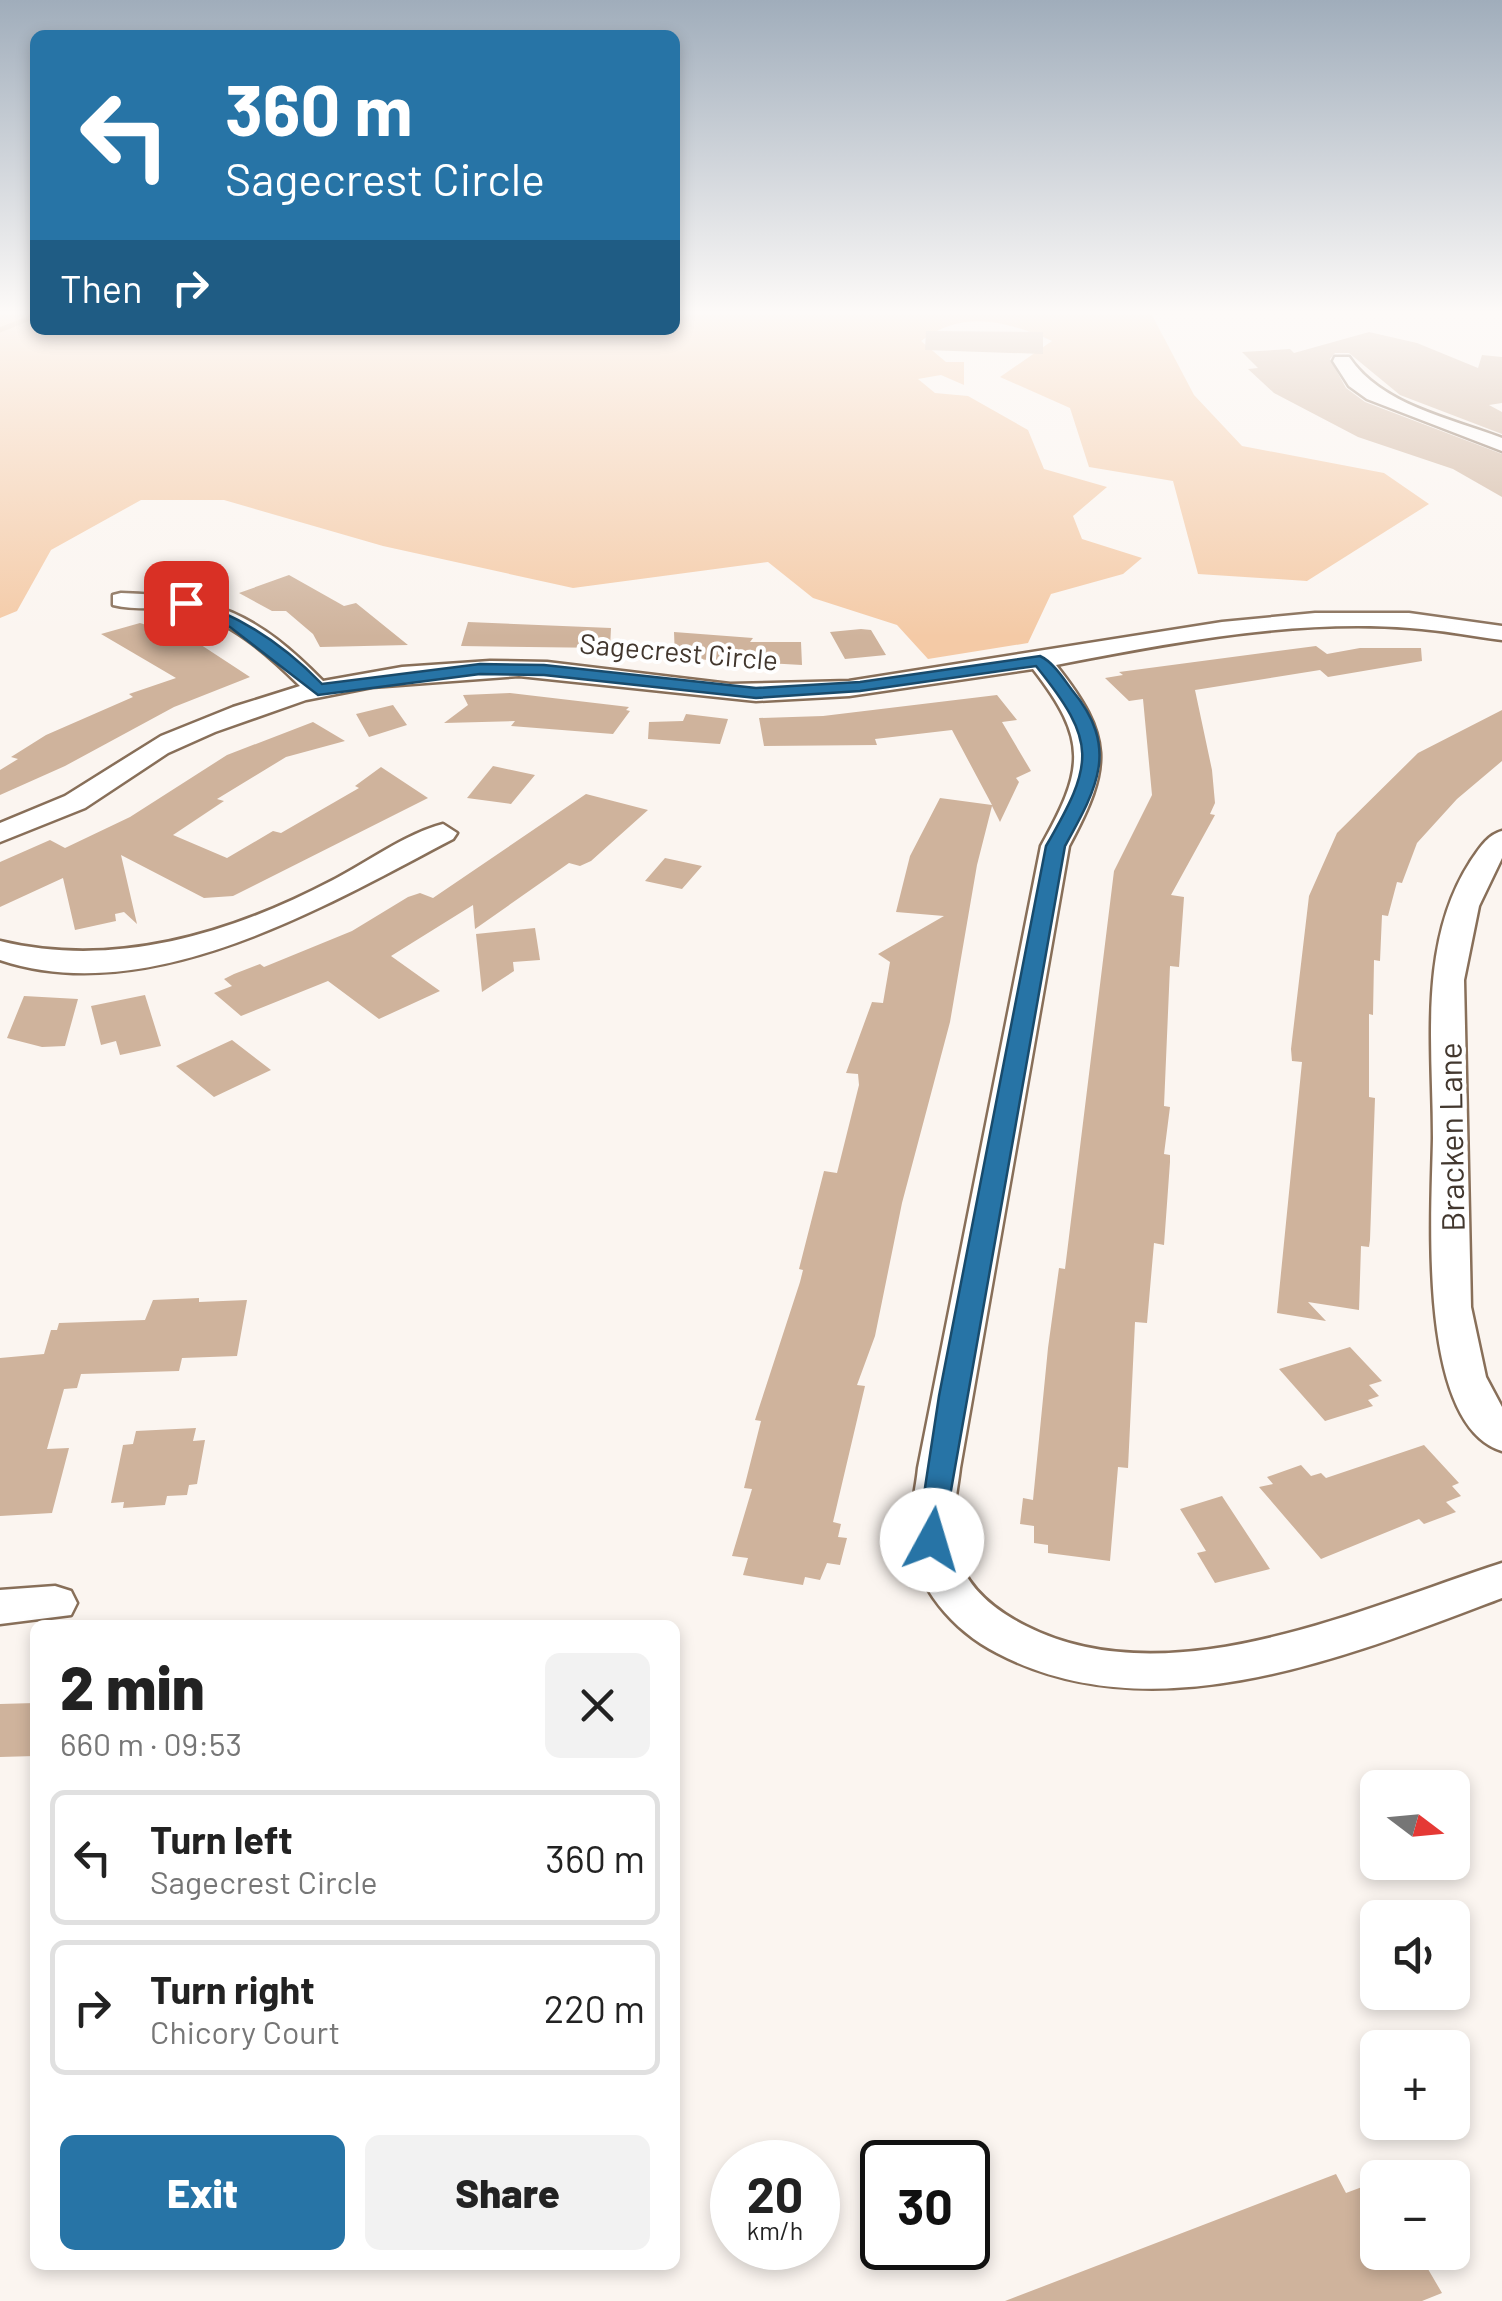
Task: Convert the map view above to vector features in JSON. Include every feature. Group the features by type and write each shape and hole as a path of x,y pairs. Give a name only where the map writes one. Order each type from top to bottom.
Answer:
{"street":[{"path":"1436,422 1502,445"},
{"path":"120,600 186,603 236,624 292,662 318,690"},
{"name":"Sagecrest Circle","path":"0,833 80,799 166,744 247,710 318,690 480,669 544,670 756,693 860,686 1310,621 1418,623 1502,632"},
{"path":"1040,661 1078,708 1094,754 1086,793 1056,846 939,1468 932,1540 949,1584 970,1615 1003,1639 1088,1669 1144,1669 1236,1662 1360,1634 1502,1580"},
{"path":"0,950 46,962 86,964 152,954 270,920 443,833"},
{"name":"Bracken Lane","path":"1502,840 1474,884 1457,927 1448,980 1452,1306 1464,1365 1490,1422 1502,1436"},
{"path":"0,1607 54,1602"}],"shaded area":[{"path":"0,422 1015,422 1028,430 1044,469 1107,487 1073,516 1082,539 1142,558 1123,574 1051,594 1028,643 928,659 897,625 813,598 768,562 573,588 383,546 224,500 141,500 51,550 17,611 0,618"},
{"path":"1075,422 1220,422 1242,446 1384,473 1429,504 1307,581 1198,574 1173,481 1089,467"}],"building":[{"path":"1330,422 1419,422 1502,454 1502,497 1453,469 1358,437"},
{"path":"1472,422 1502,422 1502,434"},
{"path":"289,575 344,606 356,603 408,645 320,647 313,634 286,611 272,611 239,593"},
{"path":"468,622 611,628 610,648 461,646"},
{"path":"140,623 192,639 250,677 174,707 65,766 0,795 0,770 18,759 11,757 46,735 133,697 129,694 176,678 101,634"},
{"path":"871,630 886,655 845,659 830,632"},
{"path":"674,632 753,638 750,642 801,642 802,665 675,658"},
{"path":"1316,646 1327,654 1360,648 1421,648 1422,661 1328,677 1320,670 1195,690 1212,770 1215,803 1210,814 1215,815 1171,895 1184,897 1179,967 1170,966 1164,1106 1170,1107 1164,1154 1170,1155 1170,1162 1164,1245 1154,1243 1147,1323 1135,1322 1128,1468 1118,1467 1110,1561 1048,1553 1048,1545 1034,1543 1034,1526 1020,1524 1023,1498 1033,1500 1048,1348 1059,1268 1065,1269 1114,871 1152,795 1143,699 1129,701 1105,678 1123,675 1119,672"},
{"path":"510,693 629,707 626,710 630,711 613,734 511,726 515,721 444,723 468,705 463,695"},
{"path":"997,695 1017,720 1002,722 1031,771 1016,778 1019,782 1000,822 992,806 977,865 950,1022 902,1203 875,1336 857,1385 865,1386 833,1522 841,1524 838,1537 847,1538 840,1565 827,1563 820,1580 805,1577 803,1585 743,1575 748,1558 732,1556 752,1489 744,1488 761,1421 755,1420 800,1282 803,1270 799,1269 824,1171 837,1173 859,1085 858,1074 846,1073 872,1002 883,1003 890,962 878,954 944,916 896,912 910,856 940,798 992,805 952,730 875,739 877,745 764,746 759,718 823,716"},
{"path":"393,705 407,725 369,737 356,714"},
{"path":"1502,710 1502,761 1457,799 1417,843 1402,883 1397,882 1388,916 1382,915 1380,961 1374,960 1373,1015 1369,1014 1369,1097 1375,1098 1370,1240 1369,1247 1361,1246 1359,1310 1308,1302 1326,1321 1277,1313 1302,1062 1292,1061 1291,1049 1309,896 1337,833 1418,753"},
{"path":"686,714 728,719 720,744 648,739 649,722 683,721"},
{"path":"313,722 345,741 286,757 217,799 224,801 173,835 227,858 273,831 281,833 359,788 355,786 381,767 428,798 233,896 204,898 121,855 137,924 124,912 115,914 116,921 75,930 63,878 0,907 0,862 50,840 65,848 130,817 227,755"},
{"path":"493,766 535,775 511,804 467,798"},
{"path":"586,794 648,810 591,861 580,866 569,863 475,929 473,905 391,956 440,991 379,1019 328,981 241,1016 214,993 232,986 224,979 234,974 260,964 264,967 352,931 408,897 420,893 433,898"},
{"path":"665,858 702,866 682,889 645,881"},
{"path":"535,928 540,960 513,962 514,971 482,992 476,934"},
{"path":"145,995 161,1046 120,1055 116,1041 101,1045 91,1006"},
{"path":"24,996 78,999 65,1046 42,1047 7,1038"},
{"path":"232,1040 271,1070 214,1097 176,1066"},
{"path":"199,1298 199,1302 247,1300 237,1356 182,1358 179,1371 81,1374 77,1388 64,1389 47,1449 69,1448 52,1513 0,1516 0,1358 44,1354 51,1330 57,1330 59,1323 145,1320 153,1300"},
{"path":"1350,1347 1382,1381 1369,1385 1379,1396 1368,1400 1373,1406 1325,1421 1279,1369"},
{"path":"196,1428 193,1441 205,1440 197,1484 189,1485 187,1495 167,1496 165,1505 123,1508 124,1502 111,1503 123,1445 133,1444 136,1431"},
{"path":"1424,1445 1459,1483 1452,1486 1461,1496 1446,1502 1456,1512 1424,1524 1419,1519 1321,1559 1259,1487 1273,1484 1267,1477 1301,1465 1311,1476 1321,1473 1326,1478"},
{"path":"1222,1496 1270,1569 1215,1583 1197,1553 1206,1551 1180,1509"},
{"path":"30,1703 30,1756 0,1757 0,1704"},
{"path":"1336,2174 1346,2193 1360,2188 1360,2270 1429,2270 1442,2293 1422,2301 1005,2301"}],"route":[{"path":"186,603 236,624 292,662 318,690 480,669 544,670 756,693 860,686 1040,661 1078,708 1094,754 1086,793 1056,846 939,1468 932,1540"}]}
